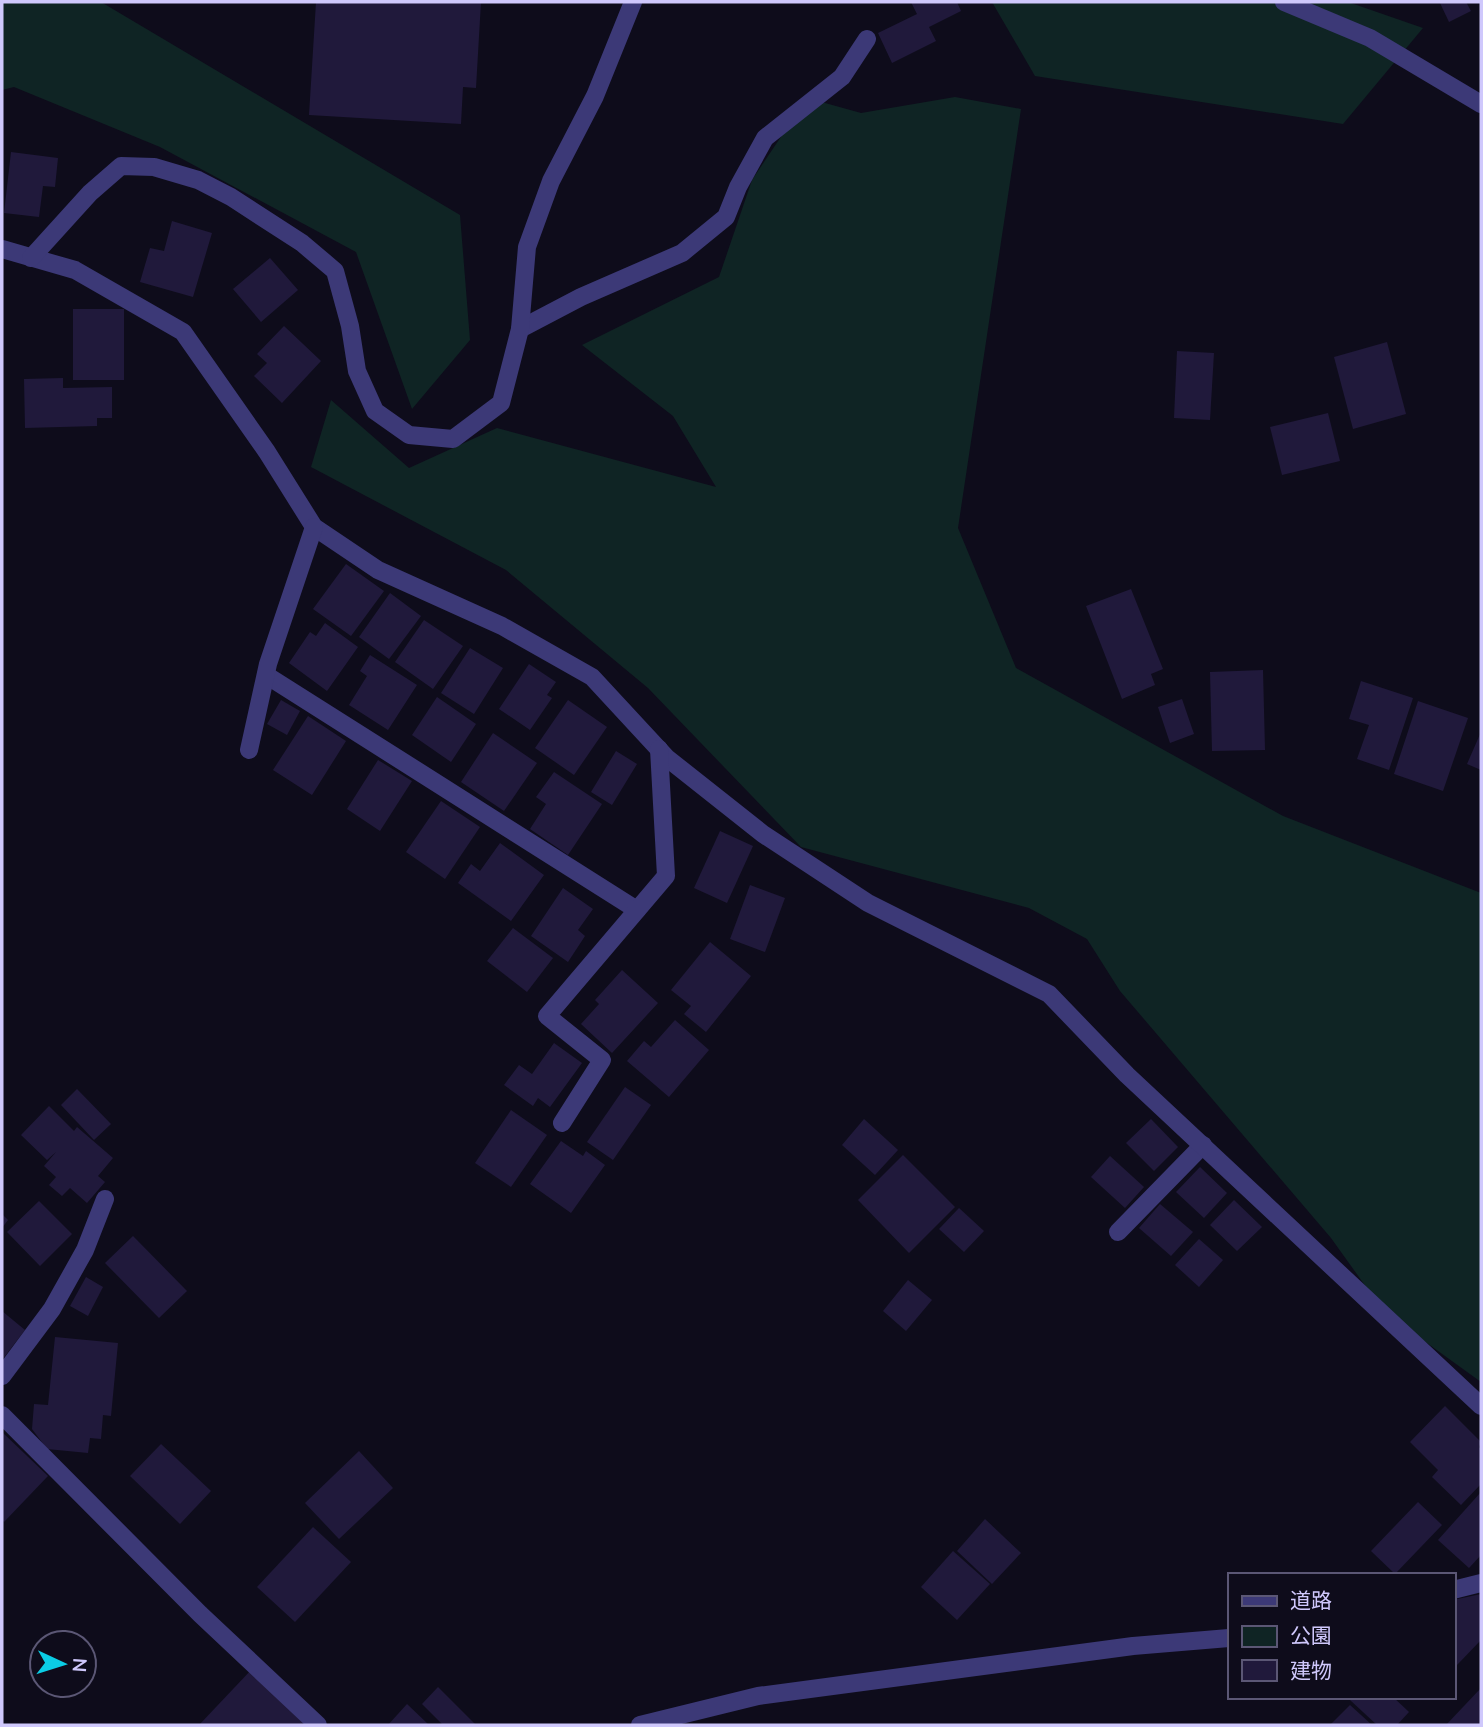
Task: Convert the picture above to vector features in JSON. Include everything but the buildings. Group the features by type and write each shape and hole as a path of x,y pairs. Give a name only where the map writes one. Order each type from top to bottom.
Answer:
{"street":[{"path":"31,257 90,193 121,166 154,167 198,180 231,197 302,243 335,271 358,371 375,411 409,435 453,439 501,403 520,329 527,247 551,181 595,96 633,2"},
{"path":"1284,2 1370,38 1481,104"},
{"path":"520,329 581,297 682,253 726,218 738,187 765,138 842,76 867,39"},
{"path":"2,249 75,270 183,332 267,452 314,527 378,570 502,625 592,677 667,758 762,834 869,903 1049,994 1127,1075 1481,1406"},
{"path":"249,750 266,675 314,527"},
{"path":"266,675 637,910"},
{"path":"562,1123 602,1060 547,1016 666,876 659,749"},
{"path":"1118,1232 1203,1145"},
{"path":"2,1376 52,1309 85,1250 105,1199"},
{"path":"2,1415 200,1614 318,1725"},
{"path":"1455,1590 1481,1583"},
{"path":"640,1725 758,1696 1069,1654 1228,1638"}],"green space":[{"path":"2,2 101,2 460,215 470,340 412,409 356,252 160,147 14,87 2,90"},
{"path":"992,2 1348,2 1423,28 1343,124 1035,76"},
{"path":"955,97 1021,109 958,528 1016,668 1283,816 1481,893 1481,1382 1384,1312 1331,1238 1120,991 1087,939 1029,908 801,847 648,688 506,570 311,467 331,400 409,468 497,428 716,487 673,416 582,345 719,277 752,180 807,98 861,113"}]}
